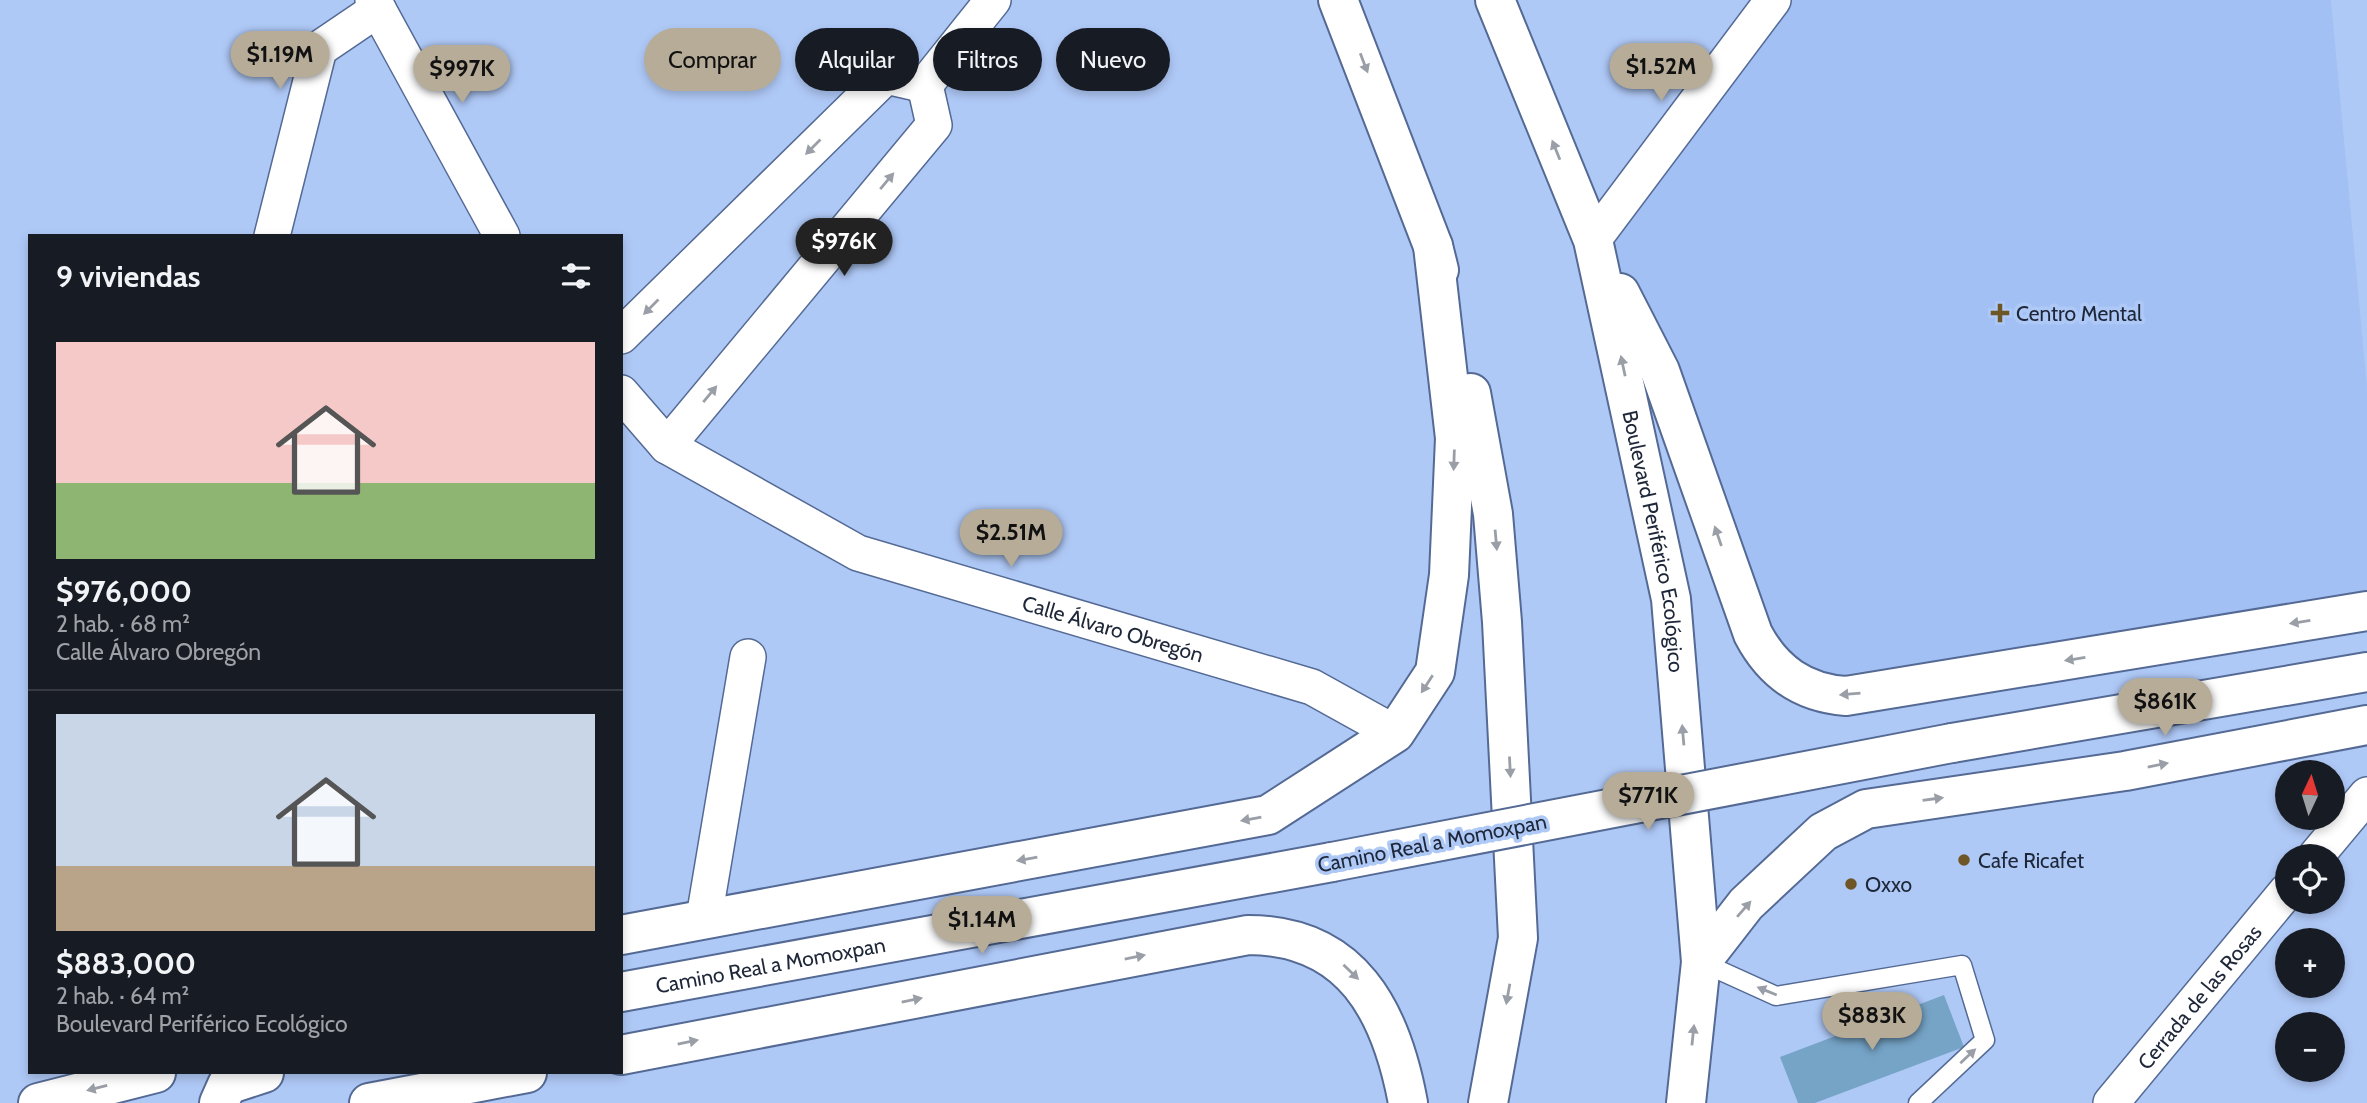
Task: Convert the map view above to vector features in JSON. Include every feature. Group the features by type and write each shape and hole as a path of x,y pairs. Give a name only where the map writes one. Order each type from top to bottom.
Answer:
{"main road":[{"path":"1338,0 1433,246 1476,414 1493,514 1502,622 1518,938 1488,1103"},
{"name":"Boulevard Periférico Ecológico","path":"1495,1 1593,240 1671,599 1701,962 1686,1103"},
{"path":"1593,240 1660,371 1753,634 1774,666 1807,688 1846,696 2367,611"},
{"path":"623,935 1268,816 1395,733 1435,673 1449,575 1455,438 1433,246"},
{"name":"Camino Real a Momoxpan","path":"623,992 1332,862 1952,743 2367,672"},
{"path":"1701,962 1746,904 1823,832 1866,809 2125,771 2367,725"},
{"path":"623,1055 1248,935 1276,935 1303,942 1328,953 1361,982 1374,1001 1398,1060 1408,1103"},
{"path":"38,1103 153,1074"},
{"path":"157,1074 154,1085 159,1103"},
{"path":"219,1103 227,1085 261,1074"},
{"path":"369,1103 522,1074"}],"street":[{"path":"925,85 993,0"},
{"path":"1593,240 1773,0"},
{"path":"273,234 319,49 376,5 501,234"},
{"path":"623,334 886,76 925,85"},
{"path":"667,446 934,125 925,85"},
{"name":"Calle Álvaro Obregón","path":"623,395 667,446 858,553 1312,687 1395,733"},
{"path":"704,918 748,657"},
{"path":"2326,844 2367,795"},
{"name":"Cerrada de las Rosas","path":"2111,1103 2275,905"}],"lane":[{"path":"1701,962 1776,996 1962,965 1985,1040 1918,1103"}],"shaded area":[{"name":"Centro Mental","path":"1779,0 2331,0 2367,387 2367,598 1832,676 1791,662 1765,623 1686,386 1593,240"}],"building":[{"path":"1944,995 1964,1047 1815,1103 1798,1103 1780,1057"}],"place":[{"name":"Centro Mental","path":"2000,313"},
{"name":"Cafe Ricafet","path":"1964,860"},
{"name":"Oxxo","path":"1851,884"}]}
